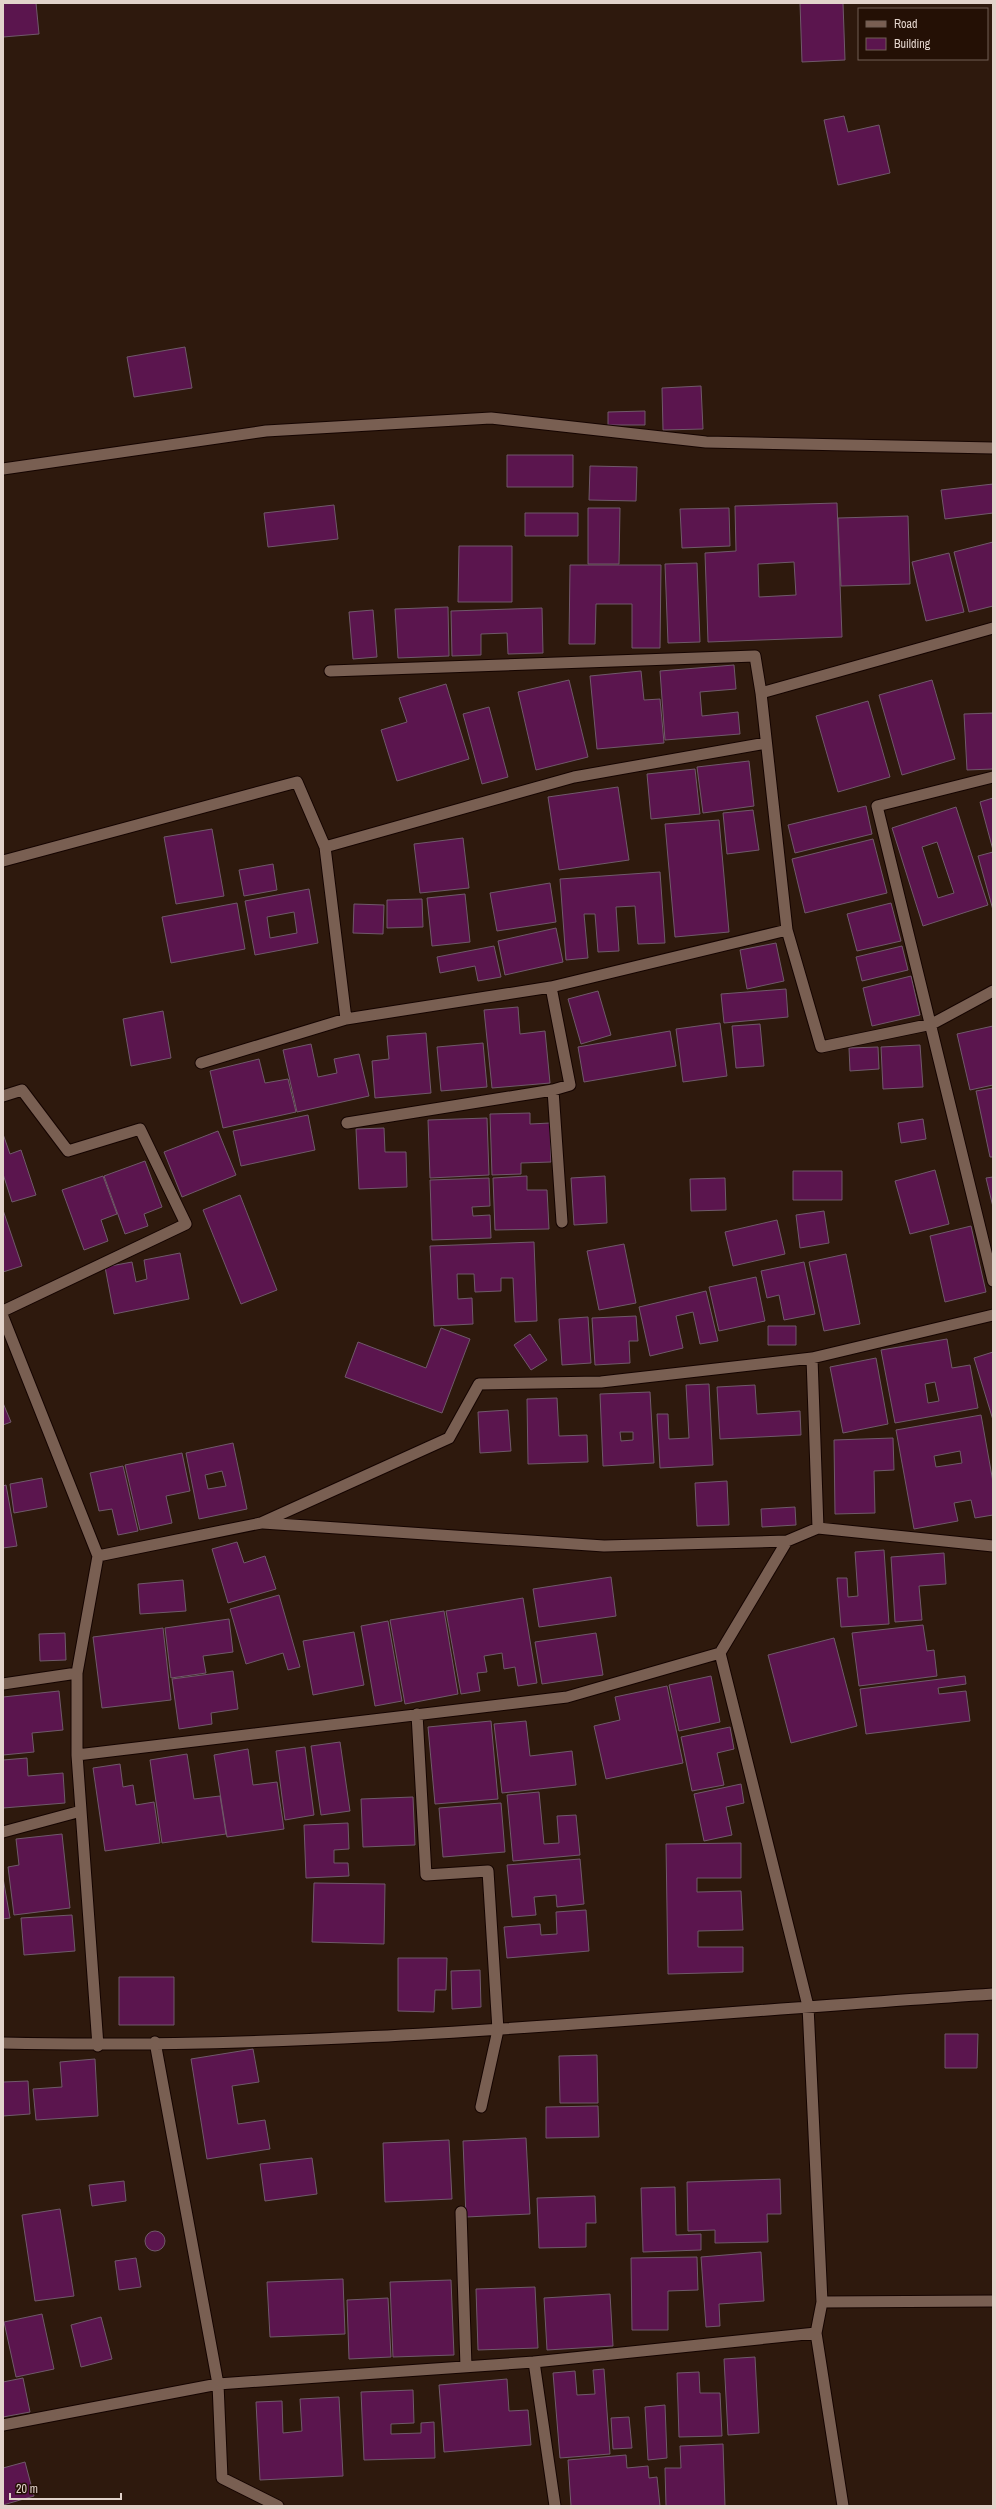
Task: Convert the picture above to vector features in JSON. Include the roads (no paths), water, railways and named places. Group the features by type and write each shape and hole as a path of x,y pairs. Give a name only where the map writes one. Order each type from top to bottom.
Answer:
{"street":[{"path":"3,469 266,431 491,418 706,442 993,448"},
{"path":"761,693 993,628"},
{"path":"330,671 755,656 761,693 787,930 821,1046 932,1024 993,991"},
{"path":"325,847 574,777 766,743"},
{"path":"993,777 877,806 932,1024 993,1280"},
{"path":"3,861 297,782 325,847 346,1019"},
{"path":"201,1063 346,1019 551,987 787,930"},
{"path":"347,1123 552,1090 570,1085 551,987"},
{"path":"3,1096 22,1090 68,1151 140,1129 186,1224 3,1311"},
{"path":"552,1090 562,1222"},
{"path":"98,1556 261,1523 449,1438 479,1384 601,1382 812,1358 993,1315"},
{"path":"3,1317 98,1556 77,1673 77,1755 98,2046"},
{"path":"812,1358 818,1528"},
{"path":"261,1523 604,1546 787,1540 818,1528 993,1546"},
{"path":"77,1755 567,1697 720,1653 787,1540"},
{"path":"720,1653 808,2006 822,2302 816,2334 843,2506"},
{"path":"3,1684 77,1673"},
{"path":"417,1714 426,1875 488,1872 498,2030 481,2107"},
{"path":"3,1832 81,1811"},
{"path":"3,2043 98,2046 155,2042 205,2043 498,2030 808,2006 993,1994"},
{"path":"155,2042 218,2384 222,2478 278,2506"},
{"path":"461,2212 466,2367"},
{"path":"822,2302 993,2301"},
{"path":"3,2426 218,2384 534,2362 816,2334"},
{"path":"534,2362 555,2506"}]}
